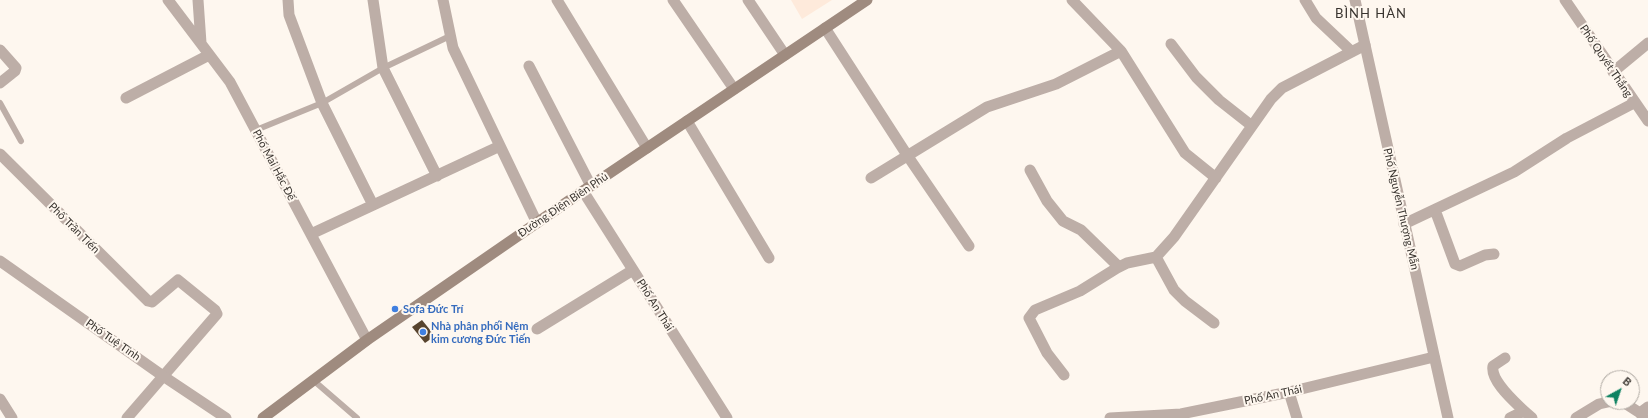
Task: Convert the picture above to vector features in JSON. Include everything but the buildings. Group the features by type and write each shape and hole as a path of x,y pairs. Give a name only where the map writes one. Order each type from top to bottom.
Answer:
{"main road":[{"name":"Đường Điện Biên Phủ","path":"263,418 367,340 587,188 867,0"}],"street":[{"name":"Phố Mai Hắc Đế","path":"168,0 230,82 367,340"},
{"path":"198,0 201,43"},
{"path":"288,0 289,15 322,103 373,205"},
{"path":"373,0 383,68 437,176"},
{"path":"442,0 450,36 537,223"},
{"path":"557,0 647,148"},
{"path":"673,0 734,89"},
{"path":"748,0 785,55"},
{"path":"1072,0 1120,51 1185,153 1216,178"},
{"path":"1305,0 1316,18 1352,52"},
{"name":"Phố Nguyễn Thượng Mẫn","path":"1355,0 1448,418"},
{"name":"Phố Quyết Thắng","path":"1566,0 1634,104 1648,121"},
{"path":"825,28 907,155 969,246"},
{"path":"1613,72 1648,43"},
{"path":"1171,44 1196,77 1219,100 1252,126"},
{"path":"1064,374 1047,353 1029,318 1036,310 1080,292 1127,263 1156,257 1174,237 1271,99 1282,88 1365,45"},
{"path":"0,50 16,68 15,71 0,83"},
{"path":"871,178 987,107 1056,84 1120,51"},
{"path":"126,98 209,55"},
{"name":"Phố An Thái","path":"529,66 587,188 633,270 727,418"},
{"path":"1404,224 1514,172 1566,138 1634,104"},
{"path":"687,121 769,258"},
{"path":"311,234 500,146"},
{"name":"Phố Trần Tiến","path":"0,154 148,301 152,302 178,280 215,310 217,314 163,376"},
{"path":"1030,170 1047,201 1063,221 1081,230 1119,267"},
{"path":"1435,210 1455,264 1460,266 1485,255 1494,254"},
{"path":"1156,257 1174,290 1185,301 1214,323"},
{"name":"Phố Tuệ Tĩnh","path":"0,261 163,376 226,418"},
{"path":"538,329 633,270"},
{"name":"Phố An Thái","path":"1110,418 1182,414 1289,392 1434,357"},
{"path":"1505,358 1493,366 1494,375 1501,387 1528,415"},
{"path":"127,418 163,376"},
{"path":"1289,392 1297,418"},
{"path":"0,399 12,418"},
{"path":"1576,418 1600,404"},
{"path":"1510,418 1528,415"}],"lane":[{"path":"256,130 322,103 383,68 450,36"},
{"path":"0,103 21,141"},
{"path":"313,380 357,418"}],"shaded area":[{"path":"791,0 832,0 802,19"}],"place":[{"name":"Sofa Đức Trí","path":"395,309"},
{"name":"Nhà phân phối Nệm kim cương Đức Tiến","path":"423,332"}],"district":[{"name":"BÌNH HÀN","path":"1371,14"}]}
